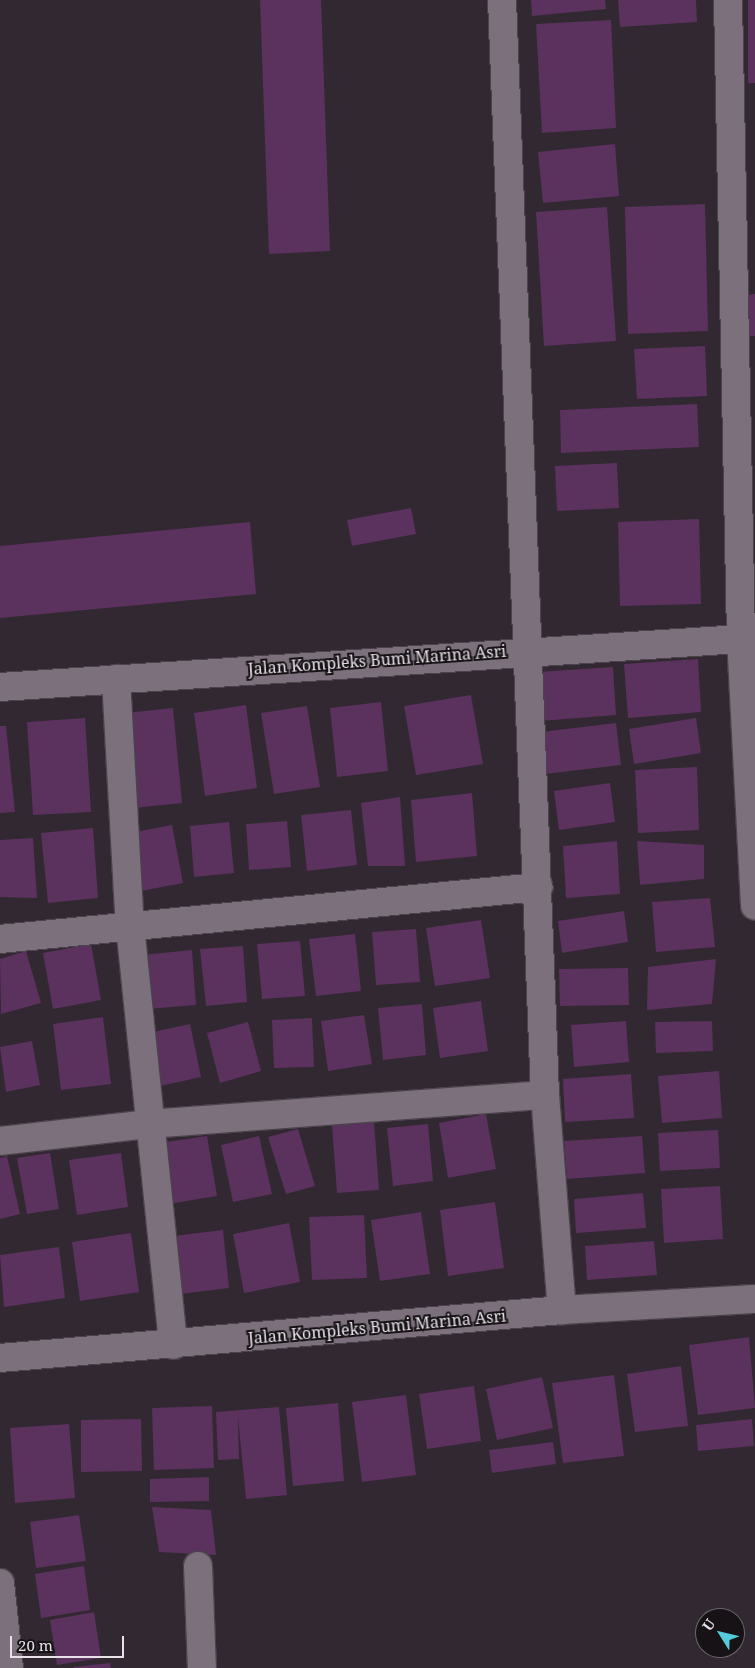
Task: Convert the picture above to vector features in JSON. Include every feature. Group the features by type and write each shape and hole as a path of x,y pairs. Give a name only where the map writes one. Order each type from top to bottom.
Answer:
{"street":[{"path":"502,0 545,1095 562,1310"},
{"path":"728,0 755,906"},
{"name":"Jalan Kompleks Bumi Marina Asri","path":"0,687 529,650 748,638"},
{"path":"116,678 130,926 173,1345"},
{"path":"0,939 538,887"},
{"path":"0,1141 149,1124 545,1095"},
{"name":"Jalan Kompleks Bumi Marina Asri","path":"0,1358 173,1345 562,1310 755,1299"},
{"path":"198,1566 202,1668"},
{"path":"0,1583 9,1668"}],"building":[{"path":"260,0 321,0 330,251 269,254"},
{"path":"531,0 605,0 606,9 532,16"},
{"path":"618,0 696,0 697,22 620,27"},
{"path":"748,0 755,0 755,83 748,83"},
{"path":"611,20 616,128 542,133 536,24"},
{"path":"615,144 619,196 543,203 538,152"},
{"path":"705,204 708,331 628,334 625,207"},
{"path":"607,207 616,341 544,346 536,212"},
{"path":"755,294 755,336 750,336 748,295"},
{"path":"705,346 707,396 637,399 634,349"},
{"path":"697,404 699,447 561,453 560,410"},
{"path":"617,463 619,508 557,511 555,466"},
{"path":"411,508 416,534 352,546 347,520"},
{"path":"699,519 701,604 620,606 618,522"},
{"path":"250,522 256,594 0,618 0,546"},
{"path":"698,659 701,712 628,718 624,664"},
{"path":"613,667 616,715 541,721 538,672"},
{"path":"471,695 483,764 416,775 404,706"},
{"path":"381,702 388,771 337,777 330,708"},
{"path":"246,705 257,788 205,796 194,713"},
{"path":"307,706 320,787 274,794 261,713"},
{"path":"173,708 182,803 133,808 125,713"},
{"path":"85,718 91,812 33,815 27,722"},
{"path":"696,718 701,753 634,764 629,729"},
{"path":"616,723 621,765 545,774 541,732"},
{"path":"0,726 6,726 15,812 0,813"},
{"path":"697,767 699,830 638,833 635,770"},
{"path":"610,783 615,822 559,830 554,791"},
{"path":"472,793 477,856 416,862 411,800"},
{"path":"400,797 405,866 368,866 361,803"},
{"path":"351,810 357,865 307,871 301,815"},
{"path":"287,821 291,867 249,870 246,824"},
{"path":"229,822 234,873 194,877 190,826"},
{"path":"172,825 183,883 136,892 125,834"},
{"path":"93,828 98,898 48,903 41,833"},
{"path":"33,838 37,898 0,897 0,840"},
{"path":"617,841 620,894 566,898 563,846"},
{"path":"637,841 704,845 704,879 640,885"},
{"path":"710,898 715,947 656,952 652,902"},
{"path":"624,911 628,942 562,953 558,921"},
{"path":"481,920 490,978 435,986 426,928"},
{"path":"416,929 420,982 376,985 372,932"},
{"path":"355,934 361,991 316,996 309,939"},
{"path":"300,941 305,996 262,999 257,944"},
{"path":"91,944 101,1000 53,1009 43,953"},
{"path":"243,946 247,1002 206,1006 200,949"},
{"path":"192,950 196,1005 147,1009 142,955"},
{"path":"26,951 41,1003 1,1014 0,959"},
{"path":"716,959 712,1004 647,1010 648,967"},
{"path":"628,968 629,1005 560,1006 559,969"},
{"path":"481,1001 488,1051 440,1058 433,1008"},
{"path":"422,1004 426,1055 383,1060 378,1008"},
{"path":"364,1015 372,1064 328,1071 321,1021"},
{"path":"103,1017 111,1084 61,1090 53,1024"},
{"path":"312,1018 314,1067 274,1068 272,1020"},
{"path":"626,1021 629,1062 574,1067 571,1025"},
{"path":"712,1021 713,1051 656,1053 655,1022"},
{"path":"248,1022 261,1071 220,1083 207,1033"},
{"path":"190,1024 201,1077 156,1087 144,1034"},
{"path":"32,1041 40,1085 6,1092 0,1047"},
{"path":"719,1071 722,1118 662,1123 658,1076"},
{"path":"631,1074 634,1118 565,1122 563,1079"},
{"path":"486,1114 496,1169 448,1178 439,1123"},
{"path":"374,1122 379,1190 337,1193 332,1125"},
{"path":"428,1124 433,1181 393,1186 387,1128"},
{"path":"298,1129 315,1186 286,1194 268,1137"},
{"path":"718,1130 720,1168 660,1171 658,1133"},
{"path":"207,1136 217,1196 168,1204 159,1143"},
{"path":"259,1136 272,1194 233,1202 221,1145"},
{"path":"642,1136 645,1173 567,1179 564,1141"},
{"path":"50,1153 59,1209 27,1214 17,1158"},
{"path":"121,1153 128,1207 77,1215 69,1160"},
{"path":"7,1156 20,1214 0,1219 0,1158"},
{"path":"720,1186 723,1239 664,1243 661,1189"},
{"path":"643,1193 646,1228 576,1233 574,1199"},
{"path":"495,1202 504,1268 448,1276 440,1210"},
{"path":"421,1212 430,1274 380,1281 371,1220"},
{"path":"364,1215 367,1278 312,1280 309,1217"},
{"path":"289,1223 300,1282 244,1293 233,1234"},
{"path":"223,1230 229,1288 172,1295 165,1237"},
{"path":"131,1233 139,1292 80,1301 72,1242"},
{"path":"654,1241 657,1275 587,1280 585,1246"},
{"path":"59,1247 65,1298 4,1307 0,1255"},
{"path":"749,1337 755,1408 698,1415 689,1345"},
{"path":"681,1366 688,1426 635,1432 627,1374"},
{"path":"614,1375 624,1456 563,1463 552,1383"},
{"path":"542,1377 553,1428 497,1440 486,1389"},
{"path":"474,1386 481,1441 427,1449 419,1394"},
{"path":"406,1395 416,1475 362,1482 352,1402"},
{"path":"338,1403 344,1481 293,1486 286,1408"},
{"path":"212,1406 214,1468 154,1470 152,1408"},
{"path":"279,1407 287,1495 246,1499 238,1417 239,1459 218,1460 216,1412"},
{"path":"141,1419 142,1471 81,1472 81,1420"},
{"path":"752,1419 754,1446 698,1451 696,1425"},
{"path":"69,1424 75,1498 15,1503 10,1428"},
{"path":"553,1442 556,1464 492,1473 489,1450"},
{"path":"209,1477 209,1501 150,1502 150,1479"},
{"path":"152,1507 211,1510 216,1555 159,1552"},
{"path":"79,1515 86,1561 36,1568 30,1522"},
{"path":"84,1566 90,1610 41,1618 35,1574"},
{"path":"94,1612 101,1658 57,1665 50,1620"},
{"path":"110,1663 111,1668 74,1668 74,1667"}]}
